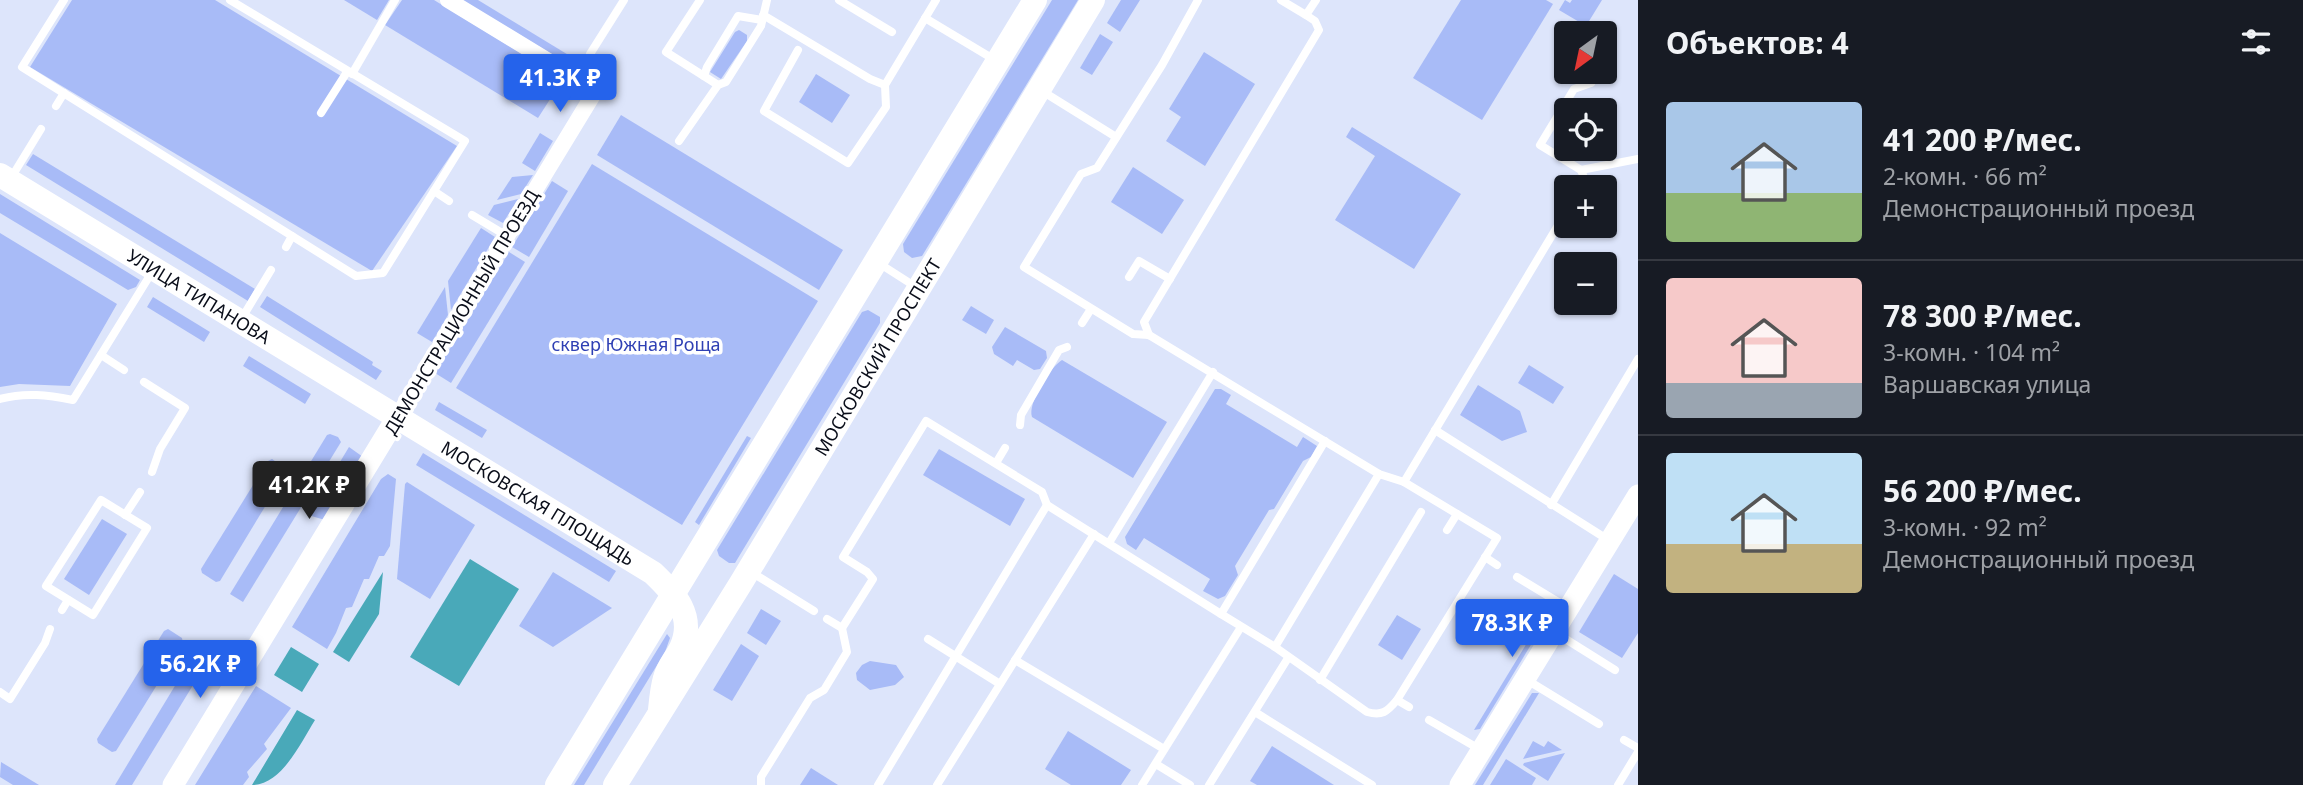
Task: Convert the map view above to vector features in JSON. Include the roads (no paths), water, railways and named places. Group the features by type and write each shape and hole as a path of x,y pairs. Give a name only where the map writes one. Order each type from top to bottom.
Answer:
{"main road":[{"path":"557,785 1035,0"},
{"name":"МОСКОВСКИЙ ПРОСПЕКТ","path":"615,785 1093,0"},
{"name":"УЛИЦА ТИПАНОВА","path":"5,178 397,417"},
{"name":"МОСКОВСКАЯ ПЛОЩАДЬ","path":"397,417 653,572 674,593"},
{"name":"МОСКОВСКИЙ ПРОСПЕКТ","path":"660,710 665,676 682,646 687,620 674,593"}],"street":[{"path":"448,0 579,80"},
{"name":"ДЕМОНСТРАЦИОННЫЙ ПРОЕЗД","path":"173,785 596,90 579,80"},
{"path":"1460,785 1638,495"}],"lane":[{"path":"64,0 22,67 356,276 383,274 465,141 230,0"},
{"path":"321,113 395,0"},
{"path":"579,80 589,62 590,54 624,0"},
{"path":"700,0 666,52 718,85"},
{"path":"679,141 718,85 726,82 761,26 767,0"},
{"path":"839,0 892,32"},
{"path":"798,50 764,111 848,163 886,107 885,85 936,0"},
{"path":"761,785 761,777 810,698 824,690 847,652 842,628 873,579 867,572 843,558 926,421 1042,492 1047,505 1275,647 1367,712 1378,715 1388,711 1398,699 1497,538 1404,482 1380,474 1149,335 1133,334 1024,267 1081,174 1097,168 1162,65 1198,0"},
{"path":"1149,335 1144,322 1319,30 1315,21 1281,0"},
{"path":"1306,15 1317,0"},
{"path":"704,76 706,67 738,16 763,17 885,85"},
{"path":"925,18 998,61"},
{"path":"1588,84 1574,89 1540,145 1581,170 1638,159"},
{"path":"1039,89 1116,137"},
{"path":"56,106 64,93"},
{"path":"5,178 41,130"},
{"path":"1588,175 1592,168"},
{"path":"1581,170 1582,175"},
{"path":"434,191 449,201"},
{"path":"472,215 507,236"},
{"path":"1404,482 1554,232"},
{"path":"286,247 292,236"},
{"path":"1129,277 1139,261 1170,279"},
{"path":"876,262 919,288"},
{"path":"0,398 18,394 52,395 73,400 153,268"},
{"path":"240,321 271,270"},
{"path":"1082,323 1091,309"},
{"path":"1020,425 1021,415 1059,350 1067,347"},
{"path":"101,355 124,370"},
{"path":"1551,505 1638,359"},
{"path":"1109,543 1213,372"},
{"path":"144,382 186,408 160,449 152,472"},
{"path":"1435,430 1610,541"},
{"path":"1221,614 1325,441"},
{"path":"996,463 1005,448"},
{"path":"1275,647 1380,474"},
{"path":"125,515 140,492"},
{"path":"101,500 125,515 147,528 93,615 46,586 101,500"},
{"path":"878,785 1047,505"},
{"path":"1320,680 1420,512"},
{"path":"1447,530 1457,514"},
{"path":"937,785 1094,534"},
{"path":"1485,557 1497,565"},
{"path":"748,570 814,611"},
{"path":"1517,577 1568,608"},
{"path":"62,610 68,600"},
{"path":"827,619 842,628"},
{"path":"1142,785 1241,626"},
{"path":"0,692 10,699 45,643 50,629"},
{"path":"1554,632 1615,670"},
{"path":"928,639 1000,684"},
{"path":"1209,785 1288,657"},
{"path":"1015,660 1164,750"},
{"path":"1525,679 1599,724"},
{"path":"1398,699 1410,706"},
{"path":"1255,712 1372,785"},
{"path":"1430,718 1482,750"},
{"path":"1618,785 1638,750 1624,740"},
{"path":"1156,764 1190,785"}],"park label":[{"name":"сквер Южная Роща","path":"636,344"}]}
